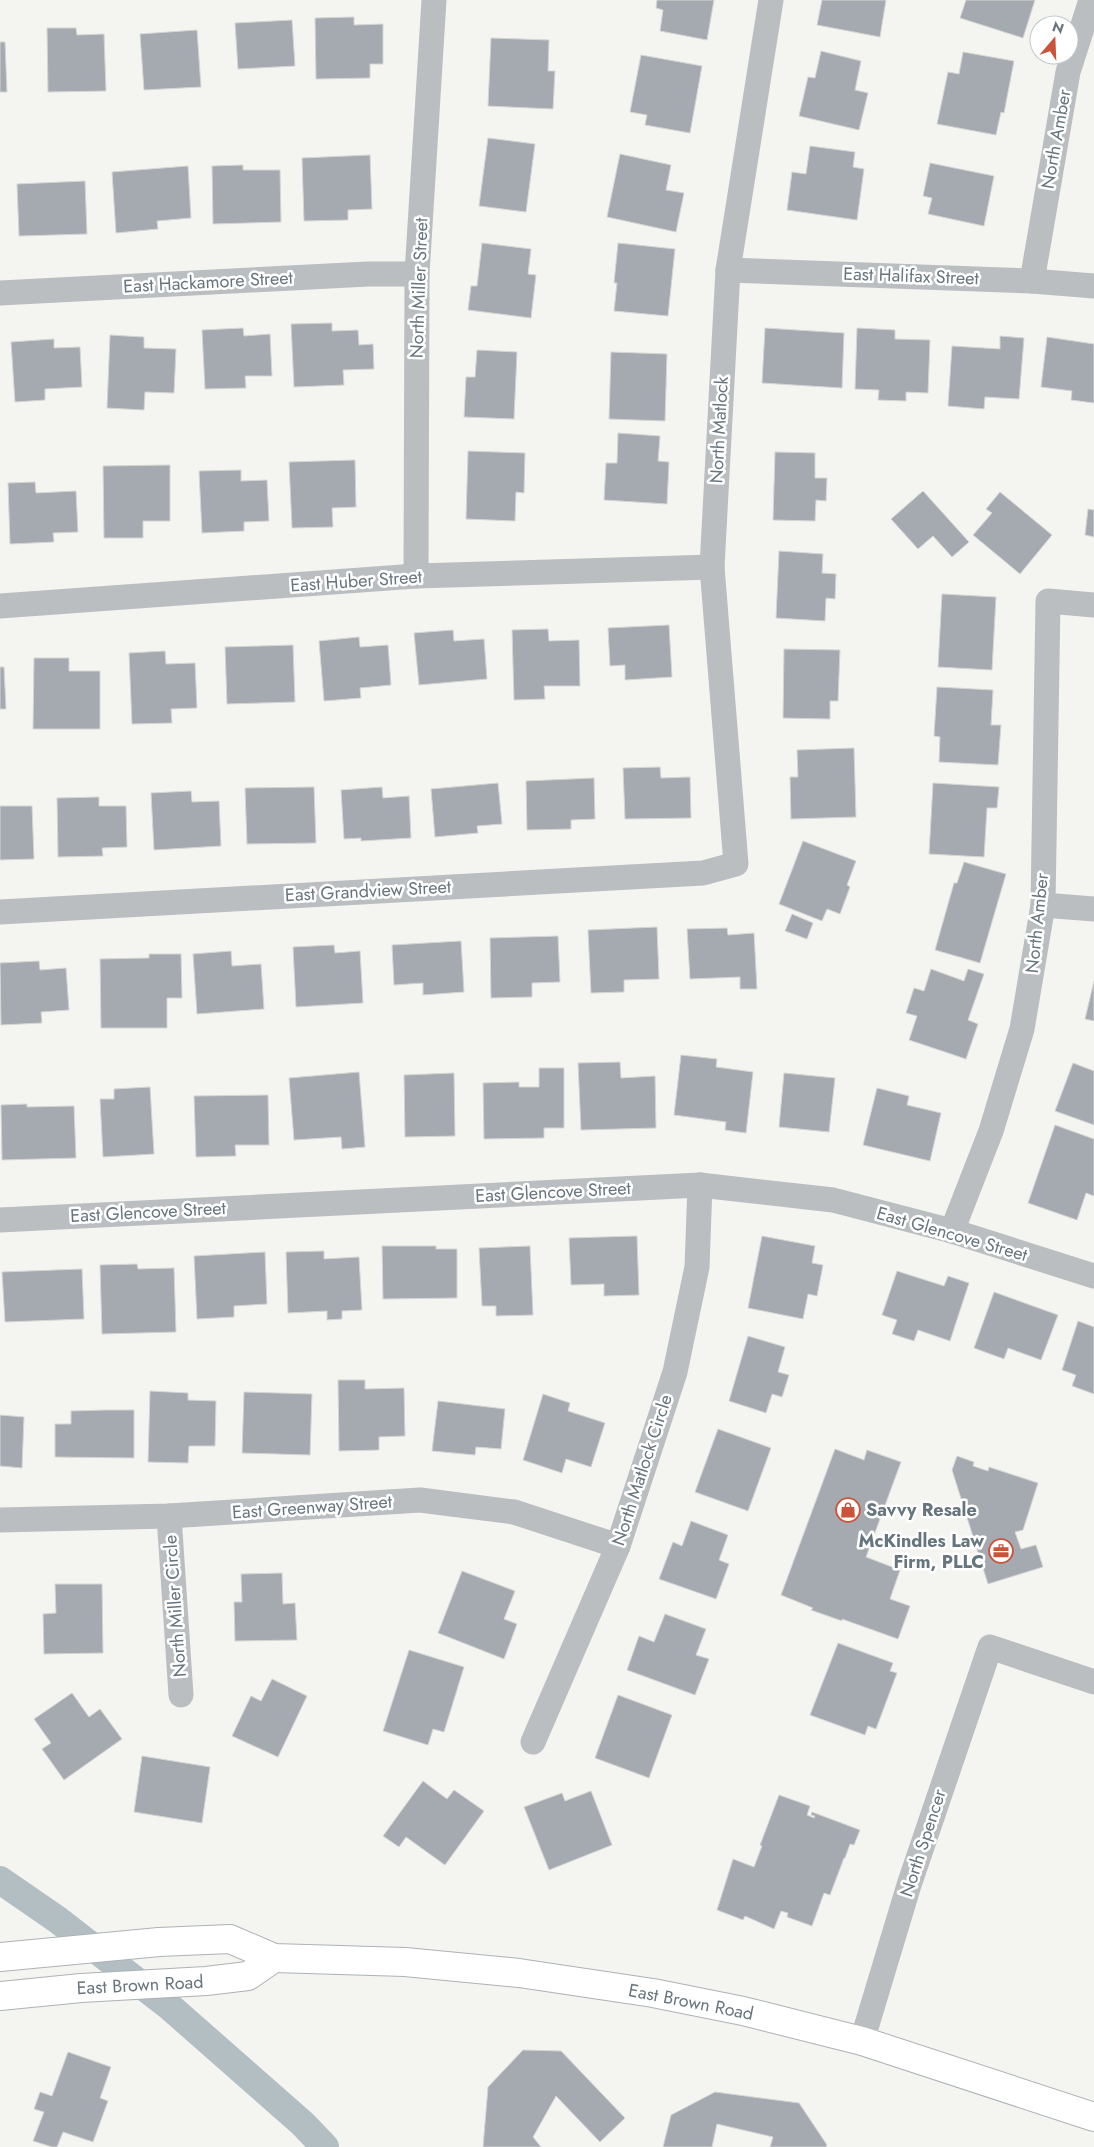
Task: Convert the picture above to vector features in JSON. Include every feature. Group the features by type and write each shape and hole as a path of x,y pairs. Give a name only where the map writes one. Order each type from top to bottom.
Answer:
{"main road":[{"name":"East Brown Road","path":"0,1957 143,1944 230,1939 274,1958 405,1962 528,1974 653,1993 743,2011 862,2041 1094,2117"},
{"name":"East Brown Road","path":"0,1996 80,1988 192,1982 248,1976 274,1958"}],"street":[{"name":"North Miller Street","path":"416,576 417,274 434,0"},
{"name":"North Matlock","path":"736,864 712,567 728,270 771,0"},
{"name":"North Amber","path":"1032,281 1068,72 1091,0"},
{"name":"East Halifax Street","path":"728,270 1032,281 1094,286"},
{"name":"East Hackamore Street","path":"0,293 368,274 417,274"},
{"name":"East Huber Street","path":"0,606 416,576 712,567"},
{"name":"North Amber","path":"952,1232 991,1131 1022,1029 1043,905 1048,601 1094,605"},
{"name":"East Grandview Street","path":"0,912 703,873 736,864"},
{"path":"1043,905 1094,909"},
{"name":"East Glencove Street","path":"0,1220 700,1185 833,1200 952,1232 1094,1276"},
{"name":"North Matlock Circle","path":"533,1742 618,1546 675,1372 697,1267 700,1185"},
{"name":"East Greenway Street","path":"0,1520 169,1516 420,1500 514,1512 618,1546"},
{"name":"North Miller Circle","path":"169,1516 181,1695"},
{"name":"North Spencer","path":"862,2041 908,1885 990,1646 1094,1682"}],"building":[{"path":"657,0 714,0 707,40 660,31 663,10 656,8"},
{"path":"822,0 886,0 880,37 817,25"},
{"path":"966,0 1035,0 1023,38 960,18"},
{"path":"354,17 354,25 383,24 383,64 370,64 370,78 316,79 315,18"},
{"path":"292,20 295,66 238,69 235,23"},
{"path":"47,28 76,28 77,35 104,34 106,91 48,92"},
{"path":"197,30 201,87 144,90 140,34"},
{"path":"491,38 549,40 548,71 555,71 553,109 488,106"},
{"path":"0,42 5,42 7,92 0,92"},
{"path":"821,51 861,61 855,90 868,93 859,130 799,116 808,77 815,78"},
{"path":"963,52 1014,61 1004,113 1001,112 996,135 937,124 948,72 959,74"},
{"path":"641,55 702,66 690,133 645,125 647,115 630,112"},
{"path":"488,138 535,144 526,212 479,206"},
{"path":"810,146 855,152 853,167 864,169 857,220 787,210 792,172 806,174"},
{"path":"620,154 671,165 666,190 684,193 676,232 607,217"},
{"path":"370,155 372,209 348,210 348,220 304,221 302,158"},
{"path":"930,163 994,176 984,226 928,214 932,198 923,196"},
{"path":"243,165 243,170 280,170 281,222 213,224 212,166"},
{"path":"188,166 191,218 157,221 158,229 116,233 112,172"},
{"path":"85,181 87,234 19,236 17,184"},
{"path":"482,243 531,249 528,274 536,275 531,318 468,310 471,286 477,286"},
{"path":"618,243 675,249 668,316 614,311 617,283 614,283"},
{"path":"332,323 332,331 358,330 359,345 373,344 374,369 343,370 344,385 294,387 291,324"},
{"path":"243,328 244,336 270,334 272,376 245,376 246,388 205,389 202,330"},
{"path":"765,328 844,333 842,388 762,383"},
{"path":"857,328 895,330 895,339 930,340 928,393 906,392 906,401 878,400 879,390 855,389"},
{"path":"110,335 144,337 144,348 176,349 174,393 145,392 144,410 107,408"},
{"path":"1000,336 1024,338 1019,399 985,397 984,409 948,406 952,346 1000,349"},
{"path":"1047,337 1094,344 1094,403 1071,400 1072,391 1041,387"},
{"path":"54,339 54,348 80,347 82,387 45,389 45,400 15,402 11,342"},
{"path":"477,350 517,352 514,419 464,417 466,377 475,377"},
{"path":"611,352 667,354 665,421 609,419"},
{"path":"618,433 660,436 658,461 669,462 667,504 604,500 606,463 617,463"},
{"path":"468,451 525,453 524,493 516,492 515,521 466,519"},
{"path":"775,452 815,453 815,478 827,478 826,501 816,500 815,521 773,520"},
{"path":"355,460 356,507 332,508 333,527 292,528 289,462"},
{"path":"170,465 170,521 143,521 143,538 104,538 103,466"},
{"path":"241,470 241,481 267,480 269,521 244,522 244,531 202,533 199,471"},
{"path":"35,482 36,493 76,491 78,532 53,533 54,542 10,544 8,483"},
{"path":"923,491 969,542 952,557 933,536 918,549 891,519"},
{"path":"1000,492 1052,535 1020,574 973,535 992,513 986,509"},
{"path":"1088,509 1094,510 1094,537 1085,535"},
{"path":"779,551 823,554 822,573 836,574 835,599 826,598 825,621 776,618"},
{"path":"942,594 996,597 992,670 938,667"},
{"path":"669,625 672,677 625,680 625,665 610,666 608,628"},
{"path":"548,629 549,641 579,640 580,686 544,686 545,699 514,700 512,630"},
{"path":"453,630 454,641 484,639 487,679 419,685 414,633"},
{"path":"359,637 360,647 388,645 391,685 360,688 361,698 324,701 319,641"},
{"path":"293,645 295,702 227,704 225,647"},
{"path":"784,649 840,650 838,701 830,701 830,719 783,718"},
{"path":"165,651 166,664 195,663 197,708 171,709 172,723 132,724 129,653"},
{"path":"34,658 69,658 69,671 100,671 100,729 33,729"},
{"path":"0,667 4,667 6,709 0,709"},
{"path":"937,687 993,690 991,725 1001,725 998,765 939,762 940,737 934,736"},
{"path":"854,748 856,817 791,819 790,777 798,777 797,750"},
{"path":"660,767 661,778 690,777 691,818 625,819 623,768"},
{"path":"594,778 595,819 571,820 571,829 527,830 526,781"},
{"path":"498,783 502,824 477,826 478,833 435,837 431,789"},
{"path":"933,783 999,787 997,808 987,808 984,857 929,854"},
{"path":"314,787 316,843 247,844 245,788"},
{"path":"382,787 383,798 409,796 411,838 361,841 361,838 344,839 341,790"},
{"path":"191,791 192,802 219,801 221,846 154,850 151,793"},
{"path":"99,797 99,806 126,806 127,847 102,848 103,856 58,857 57,798"},
{"path":"0,806 32,806 34,859 0,860"},
{"path":"803,841 856,861 847,885 850,887 840,914 827,909 822,921 779,904"},
{"path":"964,862 1006,874 980,963 935,950 954,883 957,883"},
{"path":"792,914 813,923 807,939 785,931"},
{"path":"657,927 659,979 624,980 624,992 591,993 588,930"},
{"path":"727,928 728,935 754,933 757,989 740,989 740,977 690,979 687,929"},
{"path":"558,936 560,982 532,983 532,997 491,998 490,938"},
{"path":"461,941 464,992 423,995 423,983 394,985 392,945"},
{"path":"334,945 335,953 360,951 363,1003 296,1007 293,947"},
{"path":"231,951 232,966 261,964 264,1009 197,1014 193,954"},
{"path":"149,954 181,954 182,998 167,998 167,1028 101,1028 100,959 149,958"},
{"path":"39,961 40,970 66,968 69,1010 41,1012 42,1023 1,1025 0,963"},
{"path":"931,969 964,981 968,969 984,974 968,1020 978,1024 966,1059 909,1040 917,1016 906,1013 914,988 924,991"},
{"path":"1094,981 1094,1021 1085,1019"},
{"path":"681,1055 717,1059 716,1067 753,1072 746,1133 725,1130 726,1122 674,1115"},
{"path":"620,1062 621,1078 655,1076 656,1128 581,1130 578,1063"},
{"path":"1073,1063 1094,1071 1094,1125 1055,1111"},
{"path":"539,1068 564,1068 564,1128 544,1128 544,1138 484,1139 483,1083 519,1082 519,1087 539,1087"},
{"path":"359,1072 365,1147 342,1149 341,1137 294,1140 289,1078"},
{"path":"454,1073 455,1136 405,1137 404,1075"},
{"path":"784,1073 835,1078 829,1132 779,1127"},
{"path":"150,1087 154,1154 103,1157 100,1099 114,1099 114,1089"},
{"path":"877,1088 909,1096 907,1105 941,1113 930,1161 863,1145"},
{"path":"268,1095 269,1145 235,1145 236,1156 196,1157 194,1096"},
{"path":"27,1104 27,1107 74,1106 76,1158 2,1160 1,1105"},
{"path":"1055,1125 1094,1139 1094,1196 1086,1193 1077,1220 1028,1203"},
{"path":"637,1236 639,1295 604,1296 604,1284 571,1285 569,1238"},
{"path":"762,1236 815,1246 812,1263 823,1265 817,1296 808,1294 803,1319 748,1308"},
{"path":"382,1246 436,1246 436,1249 457,1249 457,1298 383,1299"},
{"path":"530,1246 533,1315 496,1316 496,1306 482,1306 479,1248"},
{"path":"324,1251 324,1259 359,1257 362,1310 342,1311 342,1319 327,1320 327,1311 288,1313 286,1252"},
{"path":"265,1252 267,1304 234,1306 234,1317 197,1319 194,1256"},
{"path":"137,1264 138,1269 174,1268 176,1332 102,1334 100,1265"},
{"path":"82,1269 84,1319 5,1322 2,1272"},
{"path":"897,1271 944,1286 948,1276 969,1283 950,1341 918,1330 914,1341 892,1334 897,1320 882,1315"},
{"path":"994,1292 1058,1315 1041,1360 1008,1348 1004,1359 974,1348"},
{"path":"1078,1321 1094,1327 1094,1394 1072,1386 1076,1375 1062,1370"},
{"path":"748,1336 785,1347 778,1372 789,1375 782,1397 772,1394 766,1413 729,1401"},
{"path":"338,1380 365,1380 365,1389 404,1388 405,1436 379,1437 379,1450 339,1451"},
{"path":"150,1391 188,1393 188,1400 216,1401 215,1446 189,1446 188,1463 148,1462"},
{"path":"244,1392 312,1394 310,1455 242,1453"},
{"path":"543,1394 570,1403 568,1411 605,1423 591,1467 566,1459 562,1473 523,1460"},
{"path":"438,1401 505,1409 501,1449 476,1447 475,1455 432,1451"},
{"path":"134,1410 134,1458 55,1457 55,1424 71,1424 71,1411"},
{"path":"0,1415 24,1417 22,1468 0,1466"},
{"path":"718,1429 771,1448 748,1511 695,1492"},
{"name":"Savvy Resale","path":"835,1449 864,1460 867,1450 901,1462 866,1557 900,1570 890,1599 910,1606 898,1639 811,1610 813,1608 781,1595"},
{"path":"957,1456 974,1462 973,1466 988,1471 989,1467 1038,1483 1023,1530 1015,1532 1021,1549 1036,1545 1043,1567 988,1584 952,1470"},
{"path":"691,1521 728,1535 719,1560 729,1564 716,1599 659,1579 673,1542 682,1546"},
{"path":"462,1571 515,1591 504,1619 517,1624 504,1659 438,1633"},
{"path":"282,1573 283,1604 295,1603 297,1640 235,1641 234,1602 242,1602 241,1574"},
{"path":"55,1584 102,1584 103,1653 44,1654 43,1614 56,1613"},
{"path":"665,1614 706,1629 696,1655 709,1659 695,1695 627,1670 639,1636 654,1642"},
{"path":"838,1643 893,1663 890,1671 897,1673 876,1729 868,1726 865,1735 810,1715"},
{"path":"409,1650 464,1667 444,1732 433,1729 428,1745 383,1731"},
{"path":"272,1679 307,1696 278,1757 232,1736 251,1696 261,1701"},
{"path":"72,1693 89,1717 100,1709 122,1739 64,1780 42,1749 51,1743 34,1719"},
{"path":"618,1695 672,1715 649,1778 595,1758"},
{"path":"142,1756 210,1767 202,1823 134,1812"},
{"path":"423,1781 447,1799 454,1790 484,1811 445,1865 406,1837 399,1847 383,1836"},
{"path":"591,1791 612,1845 549,1870 524,1807 562,1793 565,1801"},
{"path":"779,1795 810,1806 807,1815 814,1818 815,1816 811,1815 812,1812 860,1830 854,1845 850,1844 830,1895 824,1893 812,1926 787,1917 788,1913 781,1911 774,1929 745,1916 743,1920 717,1910 733,1859 754,1867 762,1846 760,1845"},
{"path":"523,2050 561,2051 625,2118 600,2142 556,2096 533,2137 541,2147 483,2147 488,2087"},
{"path":"68,2052 111,2067 100,2098 108,2101 93,2142 63,2132 57,2147 52,2147 33,2141 44,2112 34,2109 40,2092 52,2096"},
{"path":"715,2092 799,2103 827,2145 826,2147 770,2147 773,2137 717,2124 712,2147 663,2147 671,2115"}],"waterway":[{"path":"0,1880 58,1920 170,2007 303,2124 325,2147"}],"place":[{"name":"Savvy Resale","path":"848,1510"},
{"name":"McKindles Law Firm, PLLC","path":"1001,1551"}]}
